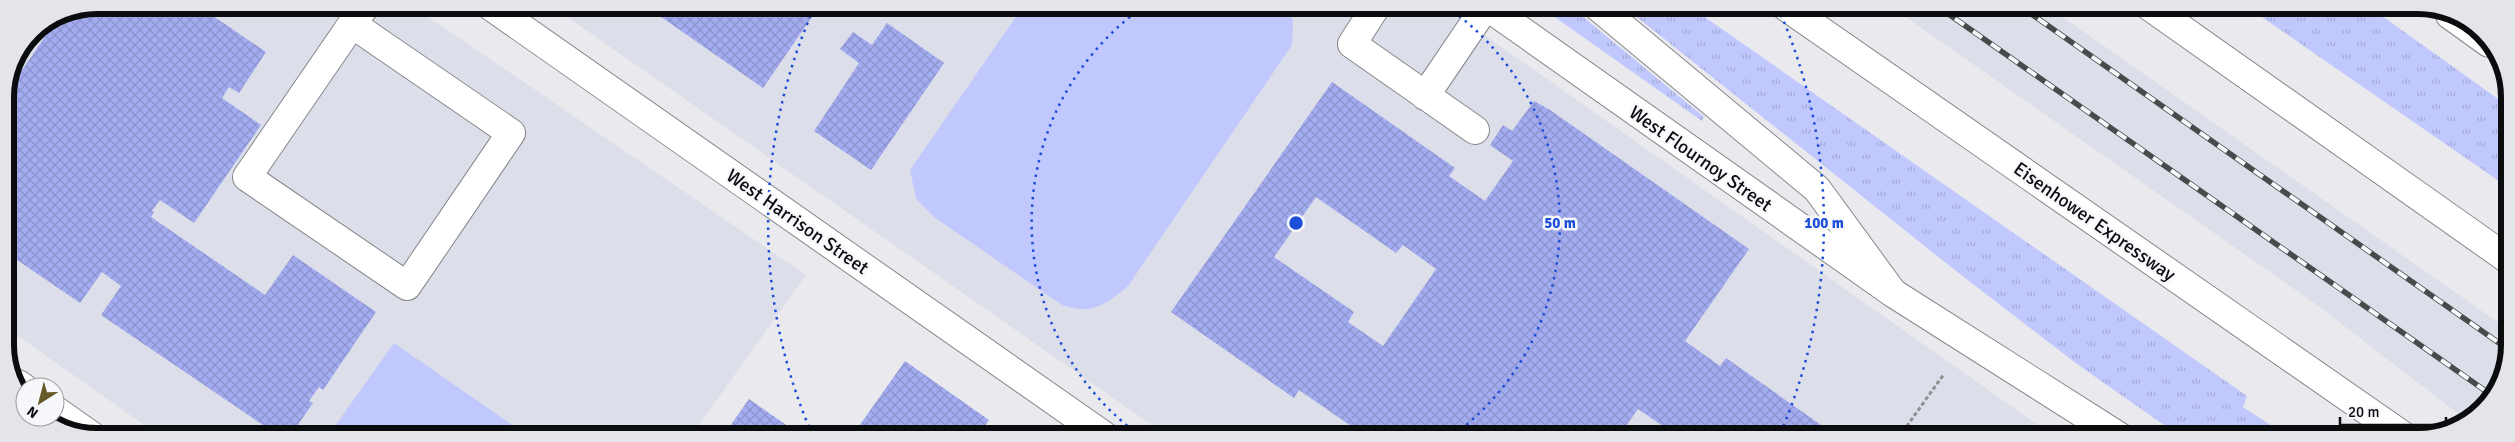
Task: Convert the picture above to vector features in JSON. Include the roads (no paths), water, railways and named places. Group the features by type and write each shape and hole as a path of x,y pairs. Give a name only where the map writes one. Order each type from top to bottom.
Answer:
{"main road":[{"name":"West Harrison Street","path":"502,14 1095,428"},
{"path":"1372,14 1352,44 1475,130"},
{"path":"1425,96 1481,14"},
{"name":"West Flournoy Street","path":"1497,14 1893,293 2106,428"},
{"path":"1607,14 1817,189 1893,293"},
{"name":"Eisenhower Expressway","path":"1796,14 2392,428"},
{"path":"2159,14 2501,254"},
{"path":"359,15 511,133 407,286 247,177 359,15"},
{"path":"65,417 77,426"}],"railway":[{"path":"1948,14 2487,392"},
{"path":"2031,14 2501,344"}]}
